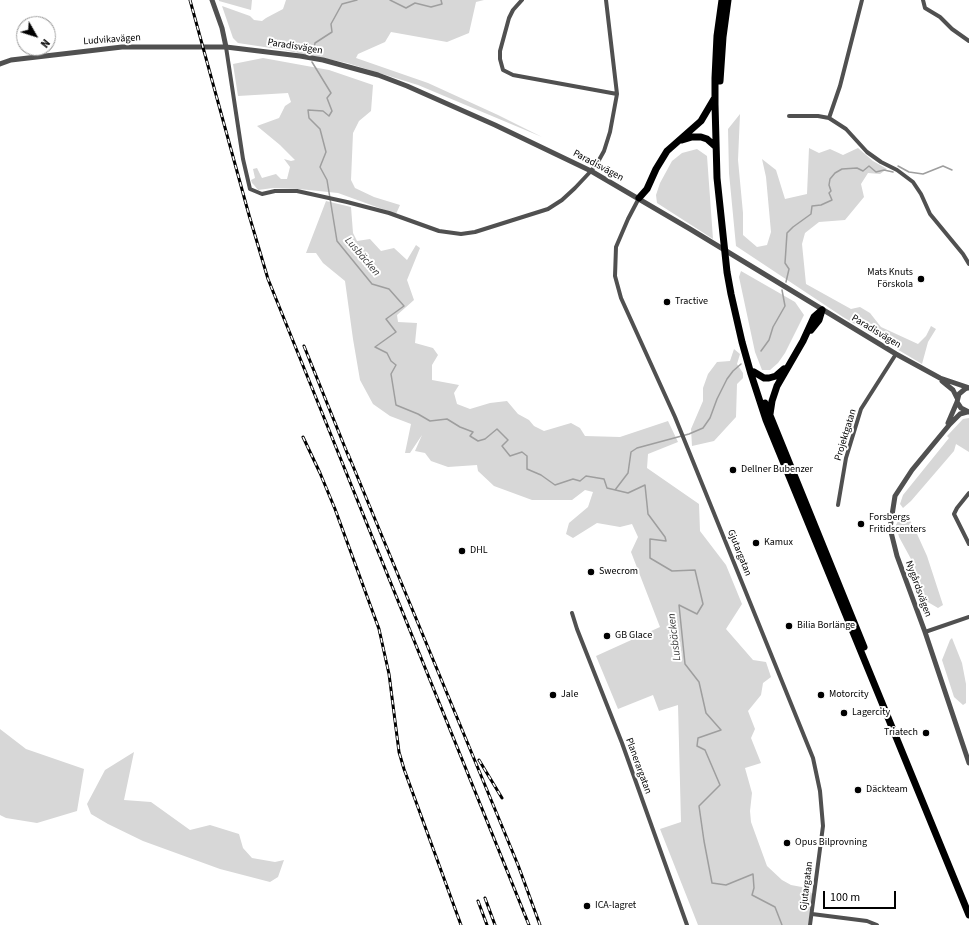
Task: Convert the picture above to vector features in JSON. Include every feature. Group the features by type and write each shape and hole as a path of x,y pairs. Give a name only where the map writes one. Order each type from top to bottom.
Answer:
{"highway":[{"path":"722,0 717,36 715,97 716,147 730,294 742,342 766,420 969,915"},
{"path":"724,230 719,104 722,52 728,0"},
{"path":"639,198 648,189 656,169 667,151 701,121 715,97"},
{"path":"678,141 692,137 701,137 707,139 716,147"},
{"path":"729,272 754,372 770,416 969,903"},
{"path":"770,416 774,394 803,341 814,317 822,310"},
{"path":"754,372 764,378 769,378 779,374 788,366"}],"street":[{"path":"212,0 222,28 226,47 243,159 250,189 262,194 275,191 297,191 389,213 439,231 461,234 475,232 548,209 562,200 591,171 599,160 607,142 613,121 617,94 606,0"},
{"path":"522,0 513,10 500,51 500,59 503,70 513,75 617,94"},
{"path":"829,118 840,86 862,0"},
{"path":"923,0 925,8 940,17 952,30 969,41"},
{"name":"Ludvikavägen","path":"0,64 11,60 122,47 226,47"},
{"name":"Paradisvägen","path":"226,47 323,60 378,75 407,86 495,125 591,171 639,198 896,354 947,381 969,388"},
{"path":"789,116 818,116 829,118 846,129 867,152 897,170 913,182 921,194 930,214 963,254 969,264"},
{"name":"Gjutargatan","path":"639,198 616,247 615,276 620,298 675,417 813,758 820,792 823,826 810,925"},
{"name":"Projektgatan","path":"838,505 846,458 862,409 896,354"},
{"name":"Paradisvägen","path":"931,373 953,390 961,408 968,412"},
{"path":"957,400 961,391 969,388"},
{"name":"Nygårdsvägen","path":"944,430 952,416 957,400"},
{"name":"Nygårdsvägen","path":"968,412 956,417 912,470 895,496 890,528 897,556 925,632 969,763"},
{"path":"969,493 954,514 969,544"},
{"name":"Planerargatan","path":"572,613 622,743 687,925"},
{"path":"925,632 969,617"},
{"path":"812,914 867,921 877,925"}],"shaded area":[{"path":"252,0 251,10 219,1"},
{"path":"286,0 484,0 476,2 469,33 447,42 391,32 385,42 358,54 356,58 428,83 542,137 418,85 347,63 284,50 238,43 233,38 222,6 250,16 254,20 262,21 283,9"},
{"path":"263,58 329,70 373,85 371,111 359,121 353,133 351,180 355,188 374,197 400,205 396,214 338,193 273,188 258,190 252,183 251,180 255,178 253,169 257,168 262,178 276,174 281,179 287,179 290,167 284,159 291,161 295,160 257,126 279,118 285,106 291,102 288,93 238,96 233,64"},
{"path":"740,114 738,160 743,213 743,235 757,247 767,245 771,232 766,177 762,159 776,170 785,199 807,194 809,148 819,153 830,149 843,155 858,148 873,161 887,169 880,174 868,173 861,184 864,197 845,220 819,222 805,233 802,244 806,284 851,309 860,307 870,313 881,327 918,344 926,336 931,326 936,329 928,342 922,364 843,317 736,246 729,173 728,129"},
{"path":"697,149 707,156 713,239 657,203 656,195 660,183 672,161 682,153"},
{"path":"326,201 351,207 353,233 357,241 370,239 381,251 394,248 407,260 416,245 420,248 407,280 414,300 397,315 398,322 417,323 415,343 433,348 438,355 432,365 432,380 459,385 454,393 457,404 470,409 490,403 507,401 518,414 529,420 534,426 544,431 571,423 580,428 585,436 620,437 668,421 678,442 648,454 647,468 699,504 700,531 726,565 742,604 726,629 753,660 766,662 771,677 763,683 761,695 748,711 755,729 751,738 761,763 745,768 752,793 750,811 751,822 767,866 782,880 791,885 807,888 813,895 808,925 698,925 660,829 681,822 678,705 659,711 653,695 618,709 596,656 660,627 631,552 638,537 632,524 620,527 597,523 573,538 566,534 569,523 588,507 593,492 585,490 572,500 532,500 494,486 478,471 477,465 448,467 431,461 425,453 415,451 422,435 410,453 405,453 411,424 390,416 373,404 360,380 345,281 323,263 316,253 306,253"},
{"path":"741,271 795,302 804,315 785,353 778,363 770,370 762,370 755,352 739,277"},
{"path":"734,349 740,354 737,364 743,373 743,378 737,384 736,417 714,441 692,446 691,429 703,401 703,388 708,374 717,362 730,361"},
{"path":"969,418 969,452 956,444 954,451 911,501 903,508 900,504 903,495 949,438 947,436 963,419"},
{"path":"906,515 913,525 927,556 943,605 938,608 926,601 919,591 910,565 912,563 911,559 899,537 896,525 899,519"},
{"path":"952,638 962,663 966,684 966,703 963,705 954,697 942,660"},
{"path":"0,729 26,749 84,769 77,811 37,823 6,818 0,815"},
{"path":"134,752 124,800 151,802 190,830 210,825 239,834 243,848 252,858 275,862 284,860 278,877 270,882 220,869 143,841 91,814 87,804 105,770"}],"waterway":[{"name":"Lusbäcken","path":"313,53 315,43 332,32 331,24 342,4 357,0"},
{"name":"Lusbäcken","path":"390,0 406,8 415,3 431,7 442,4 441,0"},
{"name":"Lusbäcken","path":"312,62 331,93 327,98 332,111 329,116 323,111 308,110 309,118 320,129 326,152 320,167 327,180 337,241 372,284 389,289 404,306 386,319 396,332 375,347 387,353 391,361 396,365 391,374 396,405 418,414 430,421 447,419 460,427 473,432 470,436 478,441 485,439 497,429 508,440 502,446 510,456 522,452 527,456 527,469 541,475 555,485 573,479 580,481 586,476 604,479 607,488 628,493 645,485 648,514 665,537 666,541 650,539 650,558 672,571 695,570 703,604 697,614 679,605 685,664 699,682 706,713 721,730 698,738 697,746 705,750 720,785 699,806 712,883 726,885 753,874 754,888 752,895 775,907 782,925"},
{"path":"786,282 789,269 785,263 787,233 811,214 812,206 821,205 832,200 829,193 831,191 829,185 830,179 835,173 842,169 857,168 863,171 869,166 876,172 884,170 893,172"},
{"path":"898,166 909,172 923,174 943,166 952,170"},
{"path":"761,351 769,340 773,327 785,306 782,290"},
{"path":"615,490 628,473 631,452 637,448 689,434 703,428 710,418 727,379 741,364"}],"railway":[{"path":"190,0 268,279 529,925"},
{"path":"304,346 350,460"},
{"path":"303,437 335,509 379,629 389,674 399,752 461,925"},
{"path":"348,454 518,865 540,925"},
{"path":"479,760 502,798"},
{"path":"485,898 495,925"},
{"path":"478,901 487,925"}],"place":[{"name":"Mats Knuts Förskola","path":"921,279"},
{"name":"Tractive","path":"667,302"},
{"name":"Dellner Bubenzer","path":"733,470"},
{"name":"Forsbergs Fritidscenters","path":"861,524"},
{"name":"Kamux","path":"756,543"},
{"name":"DHL","path":"462,551"},
{"name":"Swecrom","path":"591,572"},
{"name":"Bilia Borlänge","path":"789,626"},
{"name":"GB Glace","path":"607,636"},
{"name":"Jale","path":"553,695"},
{"name":"Motorcity","path":"821,695"},
{"name":"Lagercity","path":"844,713"},
{"name":"Triatech","path":"926,733"},
{"name":"Däckteam","path":"858,790"},
{"name":"Opus Bilprovning","path":"787,843"},
{"name":"ICA-lagret","path":"587,906"}]}
